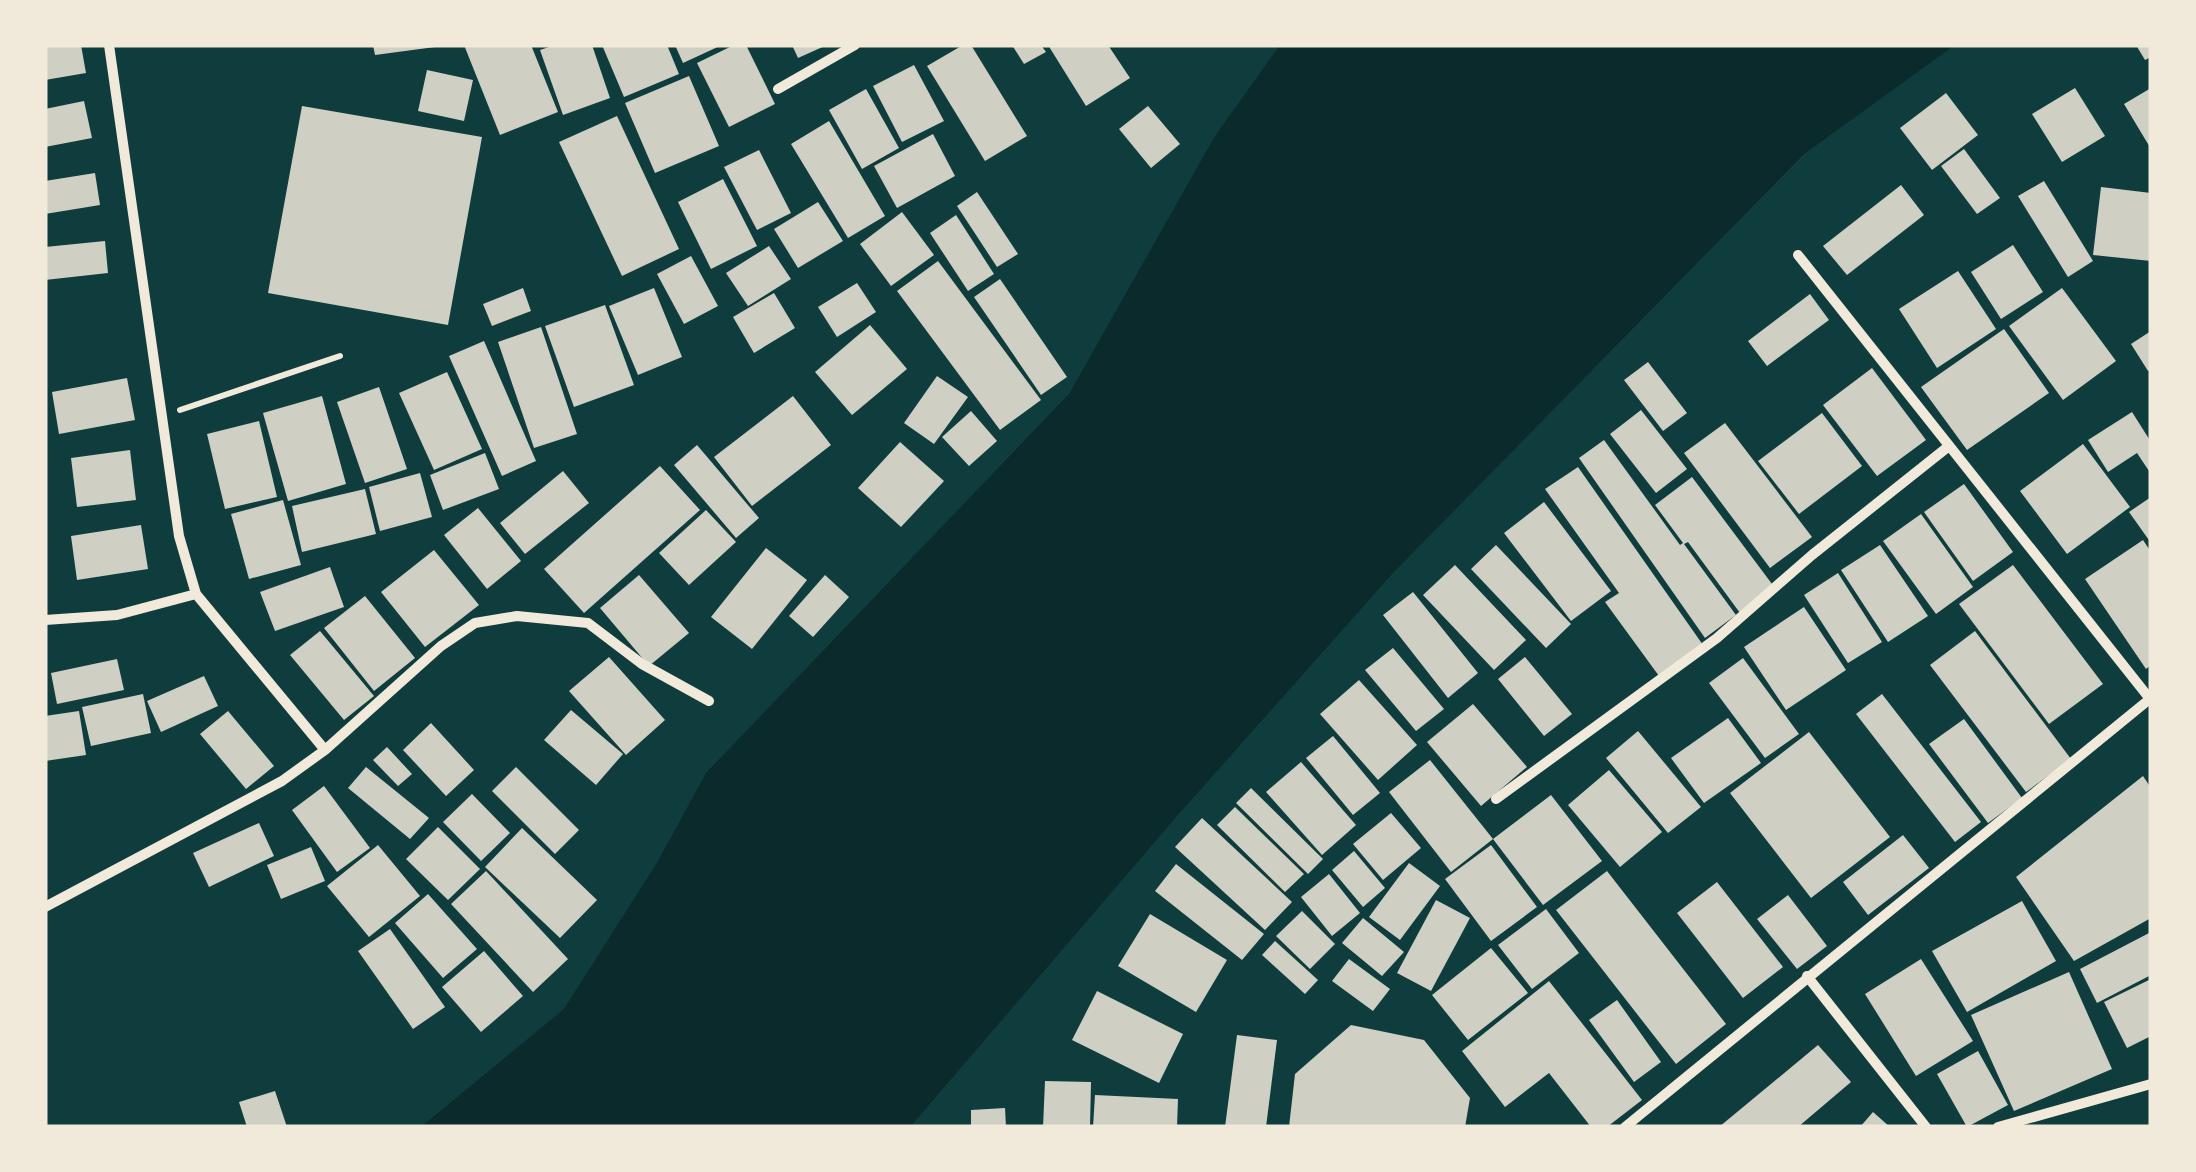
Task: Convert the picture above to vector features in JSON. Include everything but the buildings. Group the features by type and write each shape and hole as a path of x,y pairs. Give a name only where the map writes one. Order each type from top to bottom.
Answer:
{"street":[{"path":"109,45 179,536 196,594 326,750"},
{"path":"778,89 855,45"},
{"path":"1625,1127 2150,698 1798,255"},
{"path":"1496,799 1717,638 1812,555 1948,446"},
{"path":"45,620 116,615 196,594"},
{"path":"45,906 262,792 326,750 463,629 488,619 517,616 588,623 642,664 709,700"},
{"path":"1808,976 1926,1127"},
{"path":"1998,1127 2151,1084"}],"path":[{"path":"163,416 340,356"}],"water":[{"path":"1280,45 1955,45 1804,154 1392,574 1177,816 910,1127 421,1127 564,1009 658,861 706,773 1069,394 1215,136"}]}
